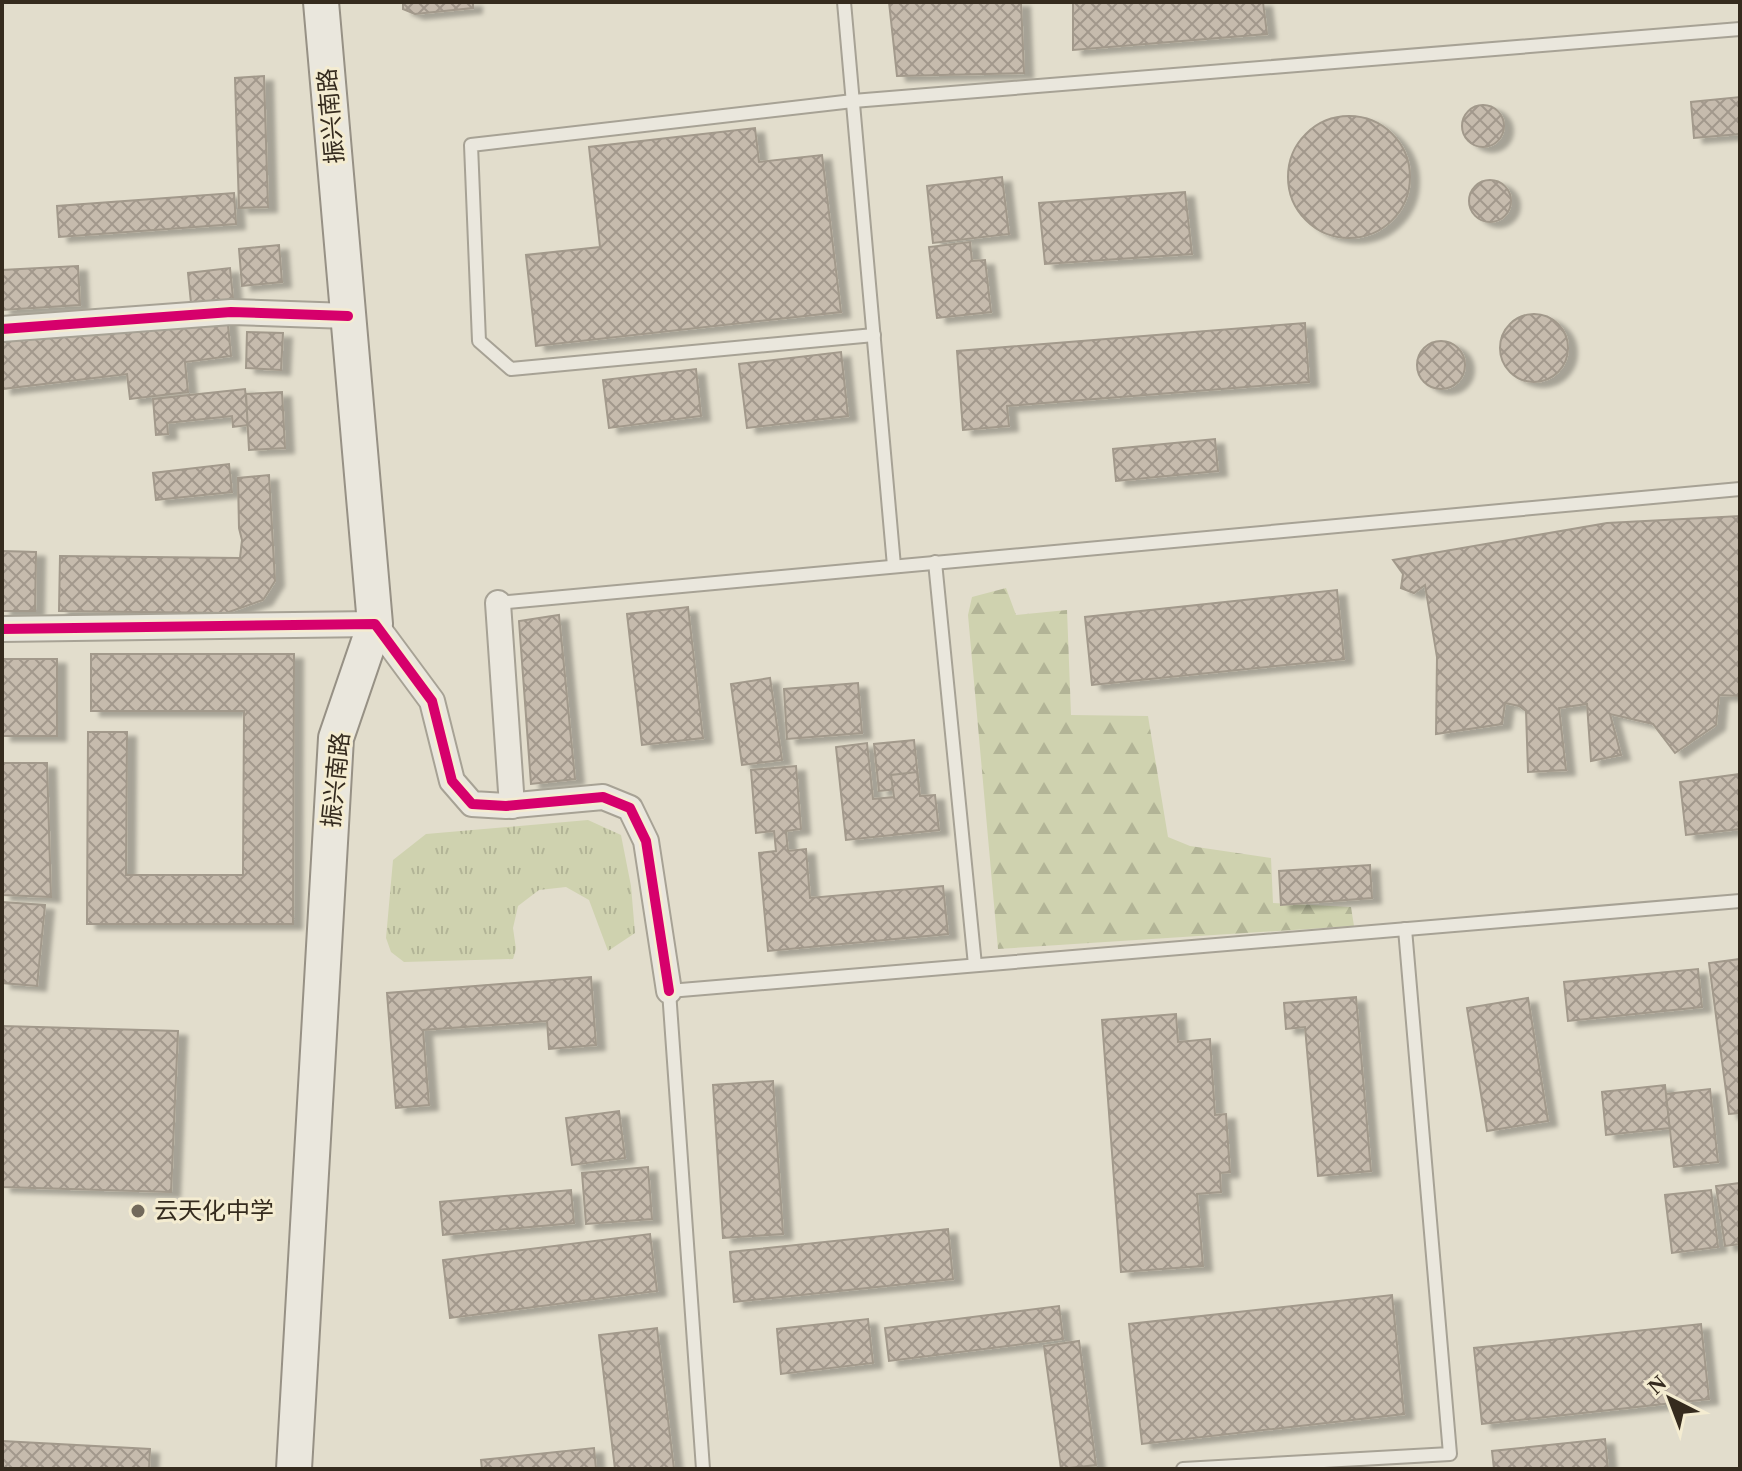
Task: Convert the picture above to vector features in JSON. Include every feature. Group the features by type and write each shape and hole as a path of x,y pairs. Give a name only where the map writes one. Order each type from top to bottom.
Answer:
{"main road":[{"name":"振兴南路","path":"294,1469 336,738 375,624 321,2"}],"street":[{"path":"2,329 231,312 348,316"},
{"path":"498,603 512,806"},
{"path":"2,629 375,624 432,701 452,781 472,804 512,806 603,797 630,808 646,841 669,991"}],"lane":[{"path":"844,2 894,566"},
{"path":"874,335 511,369 479,341 471,145 853,101 1740,29"},
{"path":"498,603 1740,489"},
{"path":"935,562 975,965"},
{"path":"703,1469 669,991 1740,901"},
{"path":"1183,1469 1450,1454 1405,929"}],"green space":[{"path":"1006,588 1016,615 1067,610 1071,715 1148,716 1168,837 1190,846 1271,858 1273,903 1351,907 1354,926 998,949 968,615 972,597"},
{"path":"588,820 621,835 631,886 635,933 608,951 589,900 566,887 539,890 518,906 513,928 516,949 513,959 404,962 391,952 386,938 393,860 426,834"}],"building":[{"path":"403,2 473,2 473,8 415,14 403,9"},
{"path":"889,2 1021,2 1024,73 897,76"},
{"path":"1073,2 1263,2 1267,34 1073,50"},
{"path":"264,76 268,207 239,208 235,78"},
{"path":"1740,97 1740,134 1694,138 1691,102"},
{"path":"1483,105 1498,111 1504,126 1498,141 1483,147 1468,141 1462,126 1468,111"},
{"path":"1349,116 1372,121 1392,134 1405,154 1410,177 1405,200 1392,220 1372,233 1349,238 1326,233 1306,220 1293,200 1288,177 1293,154 1306,134 1326,121"},
{"path":"755,128 759,162 822,155 841,312 536,346 526,255 600,247 589,147"},
{"path":"1002,177 1009,234 933,243 927,186"},
{"path":"1490,180 1505,186 1511,201 1505,216 1490,222 1475,216 1469,201 1475,186"},
{"path":"1185,192 1192,254 1045,264 1039,203"},
{"path":"234,193 236,224 59,237 57,206"},
{"path":"970,242 972,261 985,260 991,312 937,318 929,247"},
{"path":"279,245 282,282 242,286 239,249"},
{"path":"78,266 80,305 2,310 2,270"},
{"path":"230,268 234,308 192,313 188,273"},
{"path":"1534,314 1558,324 1568,348 1558,372 1534,382 1510,372 1500,348 1510,324"},
{"path":"227,315 231,356 185,362 188,392 130,399 127,374 2,389 2,342"},
{"path":"1305,323 1309,382 1007,406 1009,426 963,430 957,351"},
{"path":"247,332 283,333 281,370 246,368"},
{"path":"1441,341 1458,348 1465,365 1458,382 1441,389 1424,382 1417,365 1424,348"},
{"path":"841,352 848,416 747,428 739,364"},
{"path":"696,369 701,416 609,428 603,380"},
{"path":"245,389 249,425 233,427 232,416 167,423 168,434 156,435 153,399"},
{"path":"282,392 285,448 249,450 246,394"},
{"path":"1215,439 1218,471 1116,481 1113,449"},
{"path":"229,464 232,492 156,500 153,473"},
{"path":"269,475 275,581 263,600 226,613 59,611 60,556 240,558 242,540 238,478"},
{"path":"1740,516 1740,696 1719,695 1716,725 1675,753 1653,724 1610,714 1621,755 1591,761 1587,704 1559,708 1566,770 1528,772 1526,711 1519,706 1505,703 1502,724 1436,734 1437,657 1425,585 1414,593 1401,588 1403,574 1393,560 1607,523"},
{"path":"2,551 36,552 35,611 2,611"},
{"path":"1337,590 1344,659 1092,685 1085,617"},
{"path":"688,607 703,738 642,745 627,614"},
{"path":"559,615 575,779 531,784 519,621"},
{"path":"91,654 294,654 293,924 87,924 88,732 127,732 126,875 243,875 244,711 91,711"},
{"path":"2,659 57,659 57,736 2,736"},
{"path":"770,678 782,760 742,765 731,684"},
{"path":"858,683 862,733 787,739 784,689"},
{"path":"914,740 919,787 879,791 874,744"},
{"path":"867,743 873,799 894,797 891,775 917,772 920,796 935,795 939,830 846,840 836,747"},
{"path":"2,763 47,763 51,897 2,895"},
{"path":"796,766 801,829 786,831 788,851 806,849 810,898 943,886 948,934 768,951 759,853 776,851 774,831 756,833 751,770"},
{"path":"1740,774 1740,829 1686,835 1680,782"},
{"path":"1370,865 1372,898 1281,905 1279,871"},
{"path":"2,902 45,905 37,986 2,983"},
{"path":"1740,959 1740,1113 1729,1114 1709,963"},
{"path":"1698,969 1702,1007 1568,1021 1564,982"},
{"path":"591,977 596,1045 549,1049 547,1021 423,1030 429,1105 396,1108 387,993"},
{"path":"1356,997 1371,1171 1318,1176 1305,1027 1286,1029 1284,1003"},
{"path":"1528,998 1548,1121 1487,1131 1467,1008"},
{"path":"1176,1014 1178,1042 1210,1039 1215,1115 1226,1114 1230,1172 1220,1173 1221,1192 1197,1194 1203,1266 1121,1272 1102,1020"},
{"path":"2,1026 178,1031 171,1192 2,1187"},
{"path":"773,1081 783,1234 723,1238 713,1085"},
{"path":"1665,1085 1670,1128 1606,1135 1602,1092"},
{"path":"1710,1089 1718,1162 1674,1167 1666,1094"},
{"path":"619,1111 625,1158 572,1165 566,1118"},
{"path":"648,1167 652,1219 586,1224 582,1173"},
{"path":"1740,1183 1740,1244 1725,1246 1716,1186"},
{"path":"571,1190 574,1223 443,1235 440,1202"},
{"path":"1711,1190 1718,1247 1672,1253 1665,1195"},
{"path":"948,1229 953,1279 734,1302 730,1252"},
{"path":"650,1234 657,1291 450,1318 443,1260"},
{"path":"1392,1295 1404,1414 1142,1444 1129,1324"},
{"path":"1059,1306 1063,1339 889,1361 885,1328"},
{"path":"868,1319 873,1363 781,1374 777,1329"},
{"path":"1701,1324 1709,1399 1482,1424 1474,1348"},
{"path":"657,1328 674,1469 615,1469 599,1335"},
{"path":"1079,1341 1096,1465 1061,1469 1044,1346"},
{"path":"1605,1439 1608,1469 1494,1469 1492,1451"},
{"path":"2,1441 150,1449 149,1469 2,1469"},
{"path":"594,1448 596,1469 482,1469 481,1460"}],"cycle path":[{"path":"2,329 231,312 348,316"},
{"path":"2,629 375,624 432,701 452,781 472,804 506,806 603,797 630,808 646,841 669,991"}],"place":[{"name":"云天化中学","path":"138,1211"}]}
